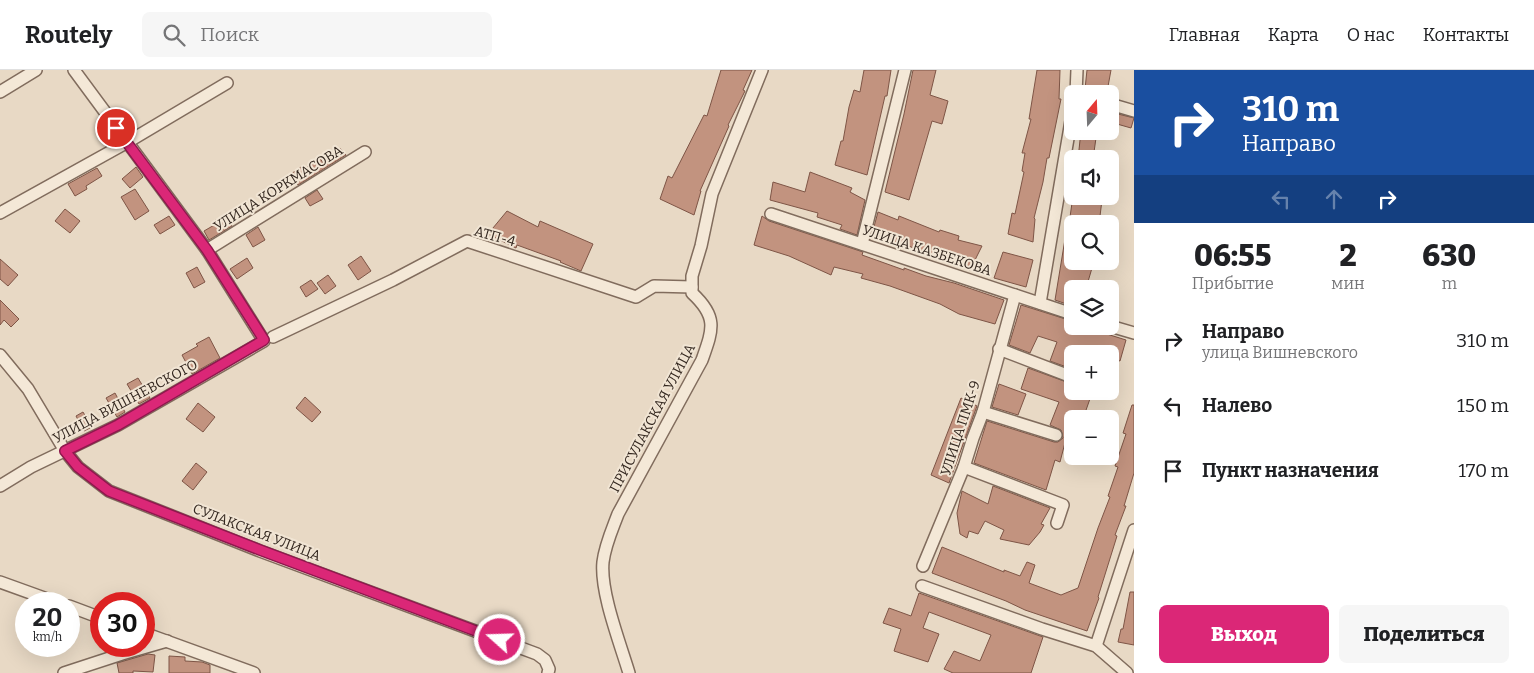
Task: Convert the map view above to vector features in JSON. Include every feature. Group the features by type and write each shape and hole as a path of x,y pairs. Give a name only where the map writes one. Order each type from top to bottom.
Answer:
{"street":[{"path":"0,92 36,70"},
{"path":"74,70 126,143 207,250 268,339"},
{"path":"692,287 692,276 701,246 712,194 762,70"},
{"path":"862,244 905,70"},
{"path":"1076,85 1077,70"},
{"path":"0,213 126,143 227,83"},
{"path":"1119,107 1134,111"},
{"path":"1040,303 1068,140"},
{"name":"УЛИЦА КОРКМАСОВА","path":"207,250 365,152"},
{"name":"УЛИЦА КАЗБЕКОВА","path":"771,214 1064,311"},
{"name":"АТП-4","path":"268,339 393,280 467,241 636,297 654,286 692,287"},
{"name":"ПРИСУЛАКСКАЯ УЛИЦА","path":"630,673 603,583 603,562 607,541 618,514 702,360 710,338 711,316 703,302 692,293 692,287"},
{"name":"УЛИЦА ПМК-9","path":"923,566 964,467 983,412 1015,295"},
{"path":"1119,329 1134,333"},
{"name":"УЛИЦА ВИШНЕВСКОГО","path":"0,486 32,467 118,425 268,339"},
{"path":"999,349 1064,374"},
{"name":"СУЛАКСКАЯ УЛИЦА","path":"0,355 28,389 65,451 78,467 109,491 537,654 545,660 549,669 548,673"},
{"path":"983,412 1056,435"},
{"path":"964,467 1063,504 1057,523"},
{"path":"1096,646 1134,530"},
{"path":"0,582 28,592"},
{"path":"922,586 1042,629 1096,646 1127,673"},
{"path":"155,638 254,673"},
{"path":"64,673 166,642"}],"building":[{"path":"721,70 752,70 743,90 745,91 728,125 700,191 694,215 660,199 668,176 672,178 704,115 707,116"},
{"path":"864,70 891,70 887,96 885,96 867,175 835,165 841,141 843,141 854,90 860,92"},
{"path":"913,70 936,70 930,95 948,101 942,124 932,121 909,200 885,192"},
{"path":"1037,70 1060,70 1059,99 1061,99 1034,218 1033,242 1008,234 1012,213 1015,214 1024,172 1022,171 1025,153 1022,153 1031,119 1029,119"},
{"path":"1087,70 1111,70 1108,85 1085,85"},
{"path":"1119,114 1134,118 1131,128 1119,125"},
{"path":"1080,140 1096,140 1094,150 1079,150"},
{"path":"340,148 346,155 298,185 291,174 301,167 303,170 320,158 323,163"},
{"path":"136,167 143,177 130,188 122,179"},
{"path":"97,168 102,176 86,186 87,189 75,196 68,184"},
{"path":"810,172 852,188 850,192 865,200 857,235 840,229 842,225 817,217 818,213 770,200 773,182 805,192"},
{"path":"135,189 149,211 135,220 121,197"},
{"path":"317,190 323,199 310,206 305,198"},
{"path":"1072,205 1101,205 1100,215 1070,215"},
{"path":"65,209 80,221 70,233 55,221"},
{"path":"507,211 538,227 540,221 593,244 581,271 561,261 517,245 516,248 488,234"},
{"path":"878,212 898,220 899,216 939,232 940,230 959,236 958,240 982,246 970,270 932,256 932,254 890,242 891,239 872,234"},
{"path":"225,215 232,226 209,240 204,231 216,224 214,221"},
{"path":"169,216 175,225 160,234 154,225"},
{"path":"762,216 769,221 863,252 862,255 904,270 904,268 1004,300 995,324 959,314 940,304 861,278 863,274 834,267 831,275 789,256 754,245"},
{"path":"258,227 265,240 253,247 246,235"},
{"path":"1064,245 1064,270 1091,270 1088,280 1064,280 1064,303 1055,300"},
{"path":"1003,252 1033,260 1026,287 994,278"},
{"path":"361,256 371,271 358,280 348,265"},
{"path":"247,258 253,268 237,279 230,269"},
{"path":"0,259 18,275 8,286 0,279"},
{"path":"197,267 205,282 194,288 186,273"},
{"path":"328,275 336,286 325,294 317,283"},
{"path":"311,280 318,289 306,297 300,287"},
{"path":"0,300 19,319 11,327 4,320 0,325"},
{"path":"1021,305 1064,318 1064,335 1110,335 1126,340 1120,361 1119,345 1064,345 1064,366 1050,361 1057,342 1038,336 1030,353 1009,345"},
{"path":"209,337 220,358 192,374 182,355"},
{"path":"1028,368 1064,381 1064,400 1090,400 1086,410 1064,410 1064,447 1060,462 1055,460 1046,490 974,463 987,421 1054,442 1058,442 1063,438 1061,430 1050,425 1059,402 1021,389"},
{"path":"138,378 150,398 139,404 127,384"},
{"path":"999,384 1026,394 1018,415 992,407"},
{"path":"115,393 125,412 117,417 106,398"},
{"path":"305,397 321,412 312,422 296,408"},
{"path":"961,398 977,406 949,483 931,475"},
{"path":"198,403 215,417 203,432 186,419"},
{"path":"1132,405 1134,405 1134,473 1124,506 1126,506 1115,535 1117,536 1099,598 1087,631 1025,610 932,573 942,547 1004,572 1004,570 1020,576 1027,562 1035,565 1029,583 1061,595 1078,588 1110,497 1108,496 1118,467 1115,466 1119,465 1119,454 1126,434 1123,433"},
{"path":"83,412 92,427 84,431 76,416"},
{"path":"196,463 207,472 193,490 182,481"},
{"path":"993,486 1050,508 1041,524 1044,525 1029,545 1000,539 1004,530 985,521 978,534 969,531 967,538 960,534 957,513 962,491 988,504"},
{"path":"1130,592 1134,592 1134,645 1118,642 1121,629 1123,629"},
{"path":"919,593 1043,637 1031,673 953,673 944,669 954,651 980,661 991,635 929,612 923,628 939,634 928,662 894,651 901,629 883,623 889,608 911,616"},
{"path":"169,656 185,657 185,661 202,662 210,665 210,673 169,673"},
{"path":"138,657 155,657 153,672 133,671 133,673 119,673 117,663"}],"route":[{"path":"116,128 207,250 264,340 118,425 65,451 78,467 109,491 500,640"}]}
